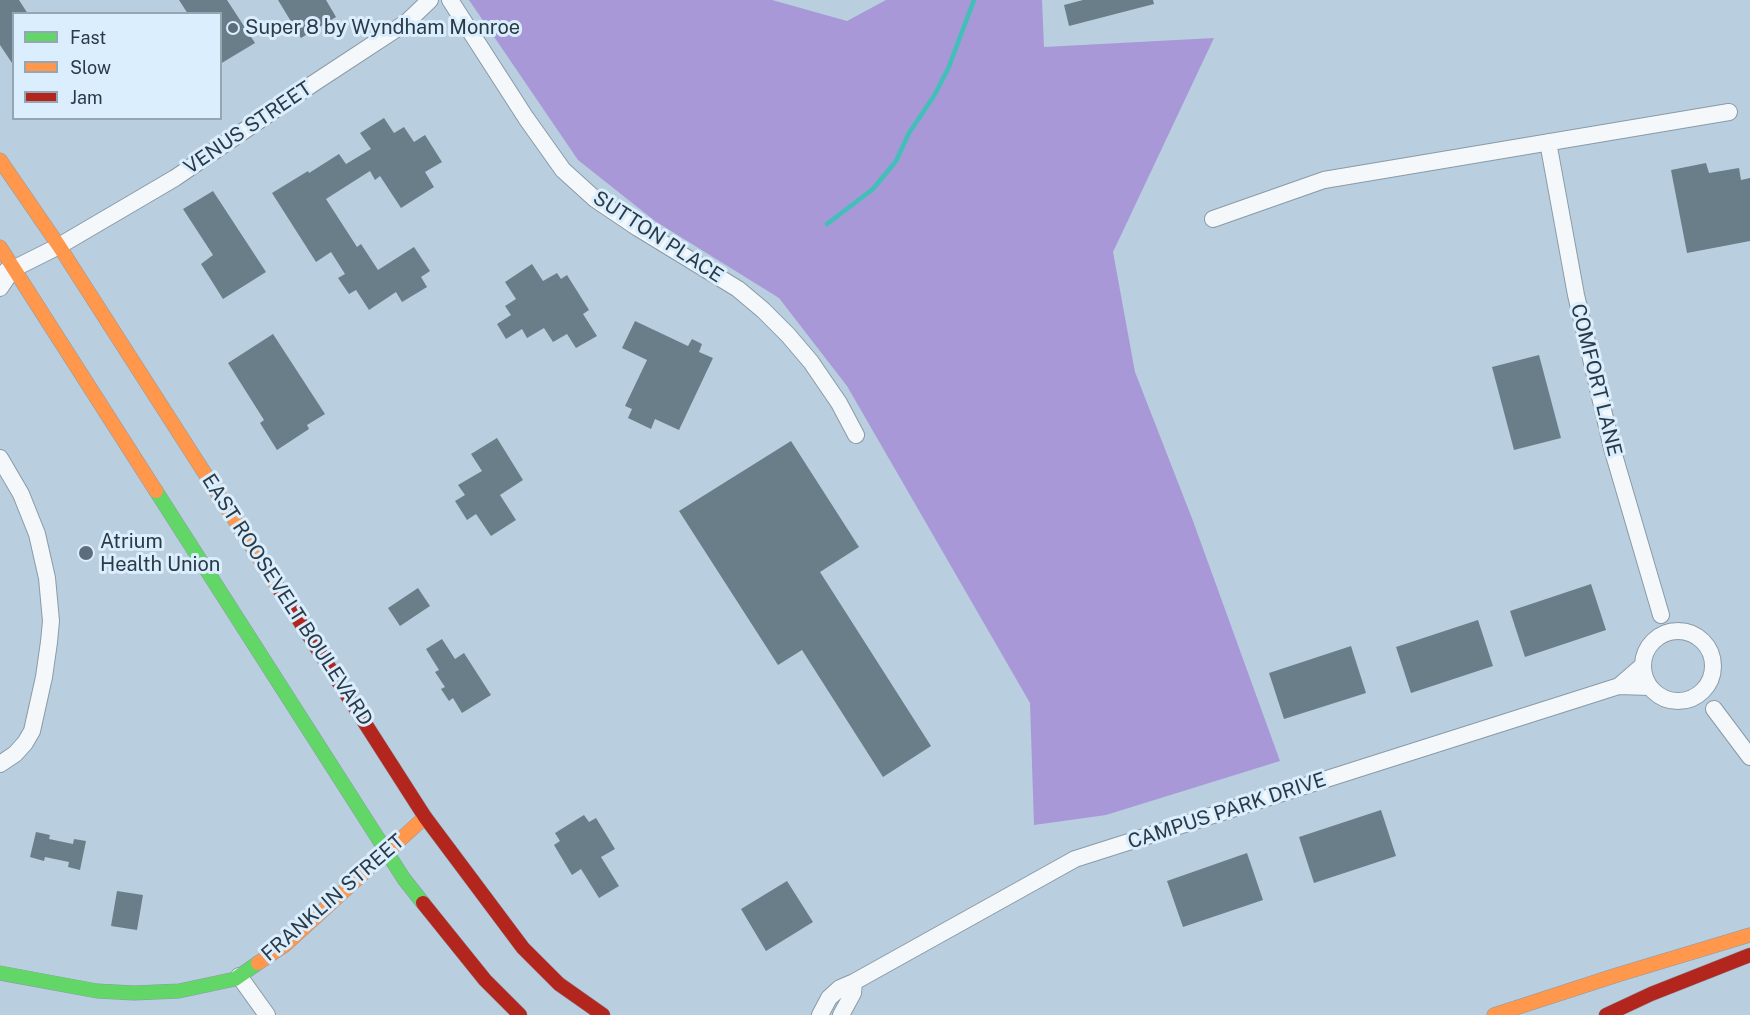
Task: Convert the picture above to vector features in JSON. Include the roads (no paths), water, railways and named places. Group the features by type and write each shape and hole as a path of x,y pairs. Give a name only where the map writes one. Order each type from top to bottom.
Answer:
{"main road":[{"name":"EAST ROOSEVELT BOULEVARD","path":"0,160 59,246 425,817 523,948 559,984 603,1015"},
{"path":"0,248 6,270 404,879 485,980 520,1015"},
{"name":"FRANKLIN STREET","path":"0,973 97,991 134,993 179,991 235,979 285,945 425,817"},
{"path":"1494,1015 1750,935"},
{"path":"1606,1015 1651,994 1750,955"}],"street":[{"name":"VENUS STREET","path":"6,270 59,246 175,178 407,22 430,0"},
{"name":"SUTTON PLACE","path":"450,0 526,118 563,170 595,199 738,289 763,310 811,362 856,435"},
{"path":"1213,219 1324,180 1729,112"},
{"name":"COMFORT LANE","path":"1548,142 1576,295 1611,448 1661,615 1658,636 1644,654 1642,666"},
{"path":"0,288 6,270"},
{"path":"0,458 21,494 37,534 47,578 51,621 50,642 36,720 25,743 15,754 0,764"},
{"path":"1661,615 1685,632"},
{"path":"1642,666 1644,677 1650,687 1658,695 1669,700 1680,701 1692,698 1709,683 1713,672 1713,660 1702,640 1692,633 1685,632 1669,631 1658,636"},
{"name":"CAMPUS PARK DRIVE","path":"1619,686 1642,666"},
{"path":"1709,683 1714,709 1750,757"},
{"name":"CAMPUS PARK DRIVE","path":"820,1015 829,998 840,988 1075,859 1619,686 1650,687"},
{"path":"1692,698 1714,709"},
{"path":"239,976 267,1015"},
{"path":"841,1015 852,993 854,982"}],"waterway":[{"path":"827,224 873,189 896,161 909,133 934,96 948,69 974,0"}],"place":[{"name":"Super 8 by Wyndham Monroe","path":"233,28"},
{"name":"Atrium Health Union","path":"86,553"}]}
